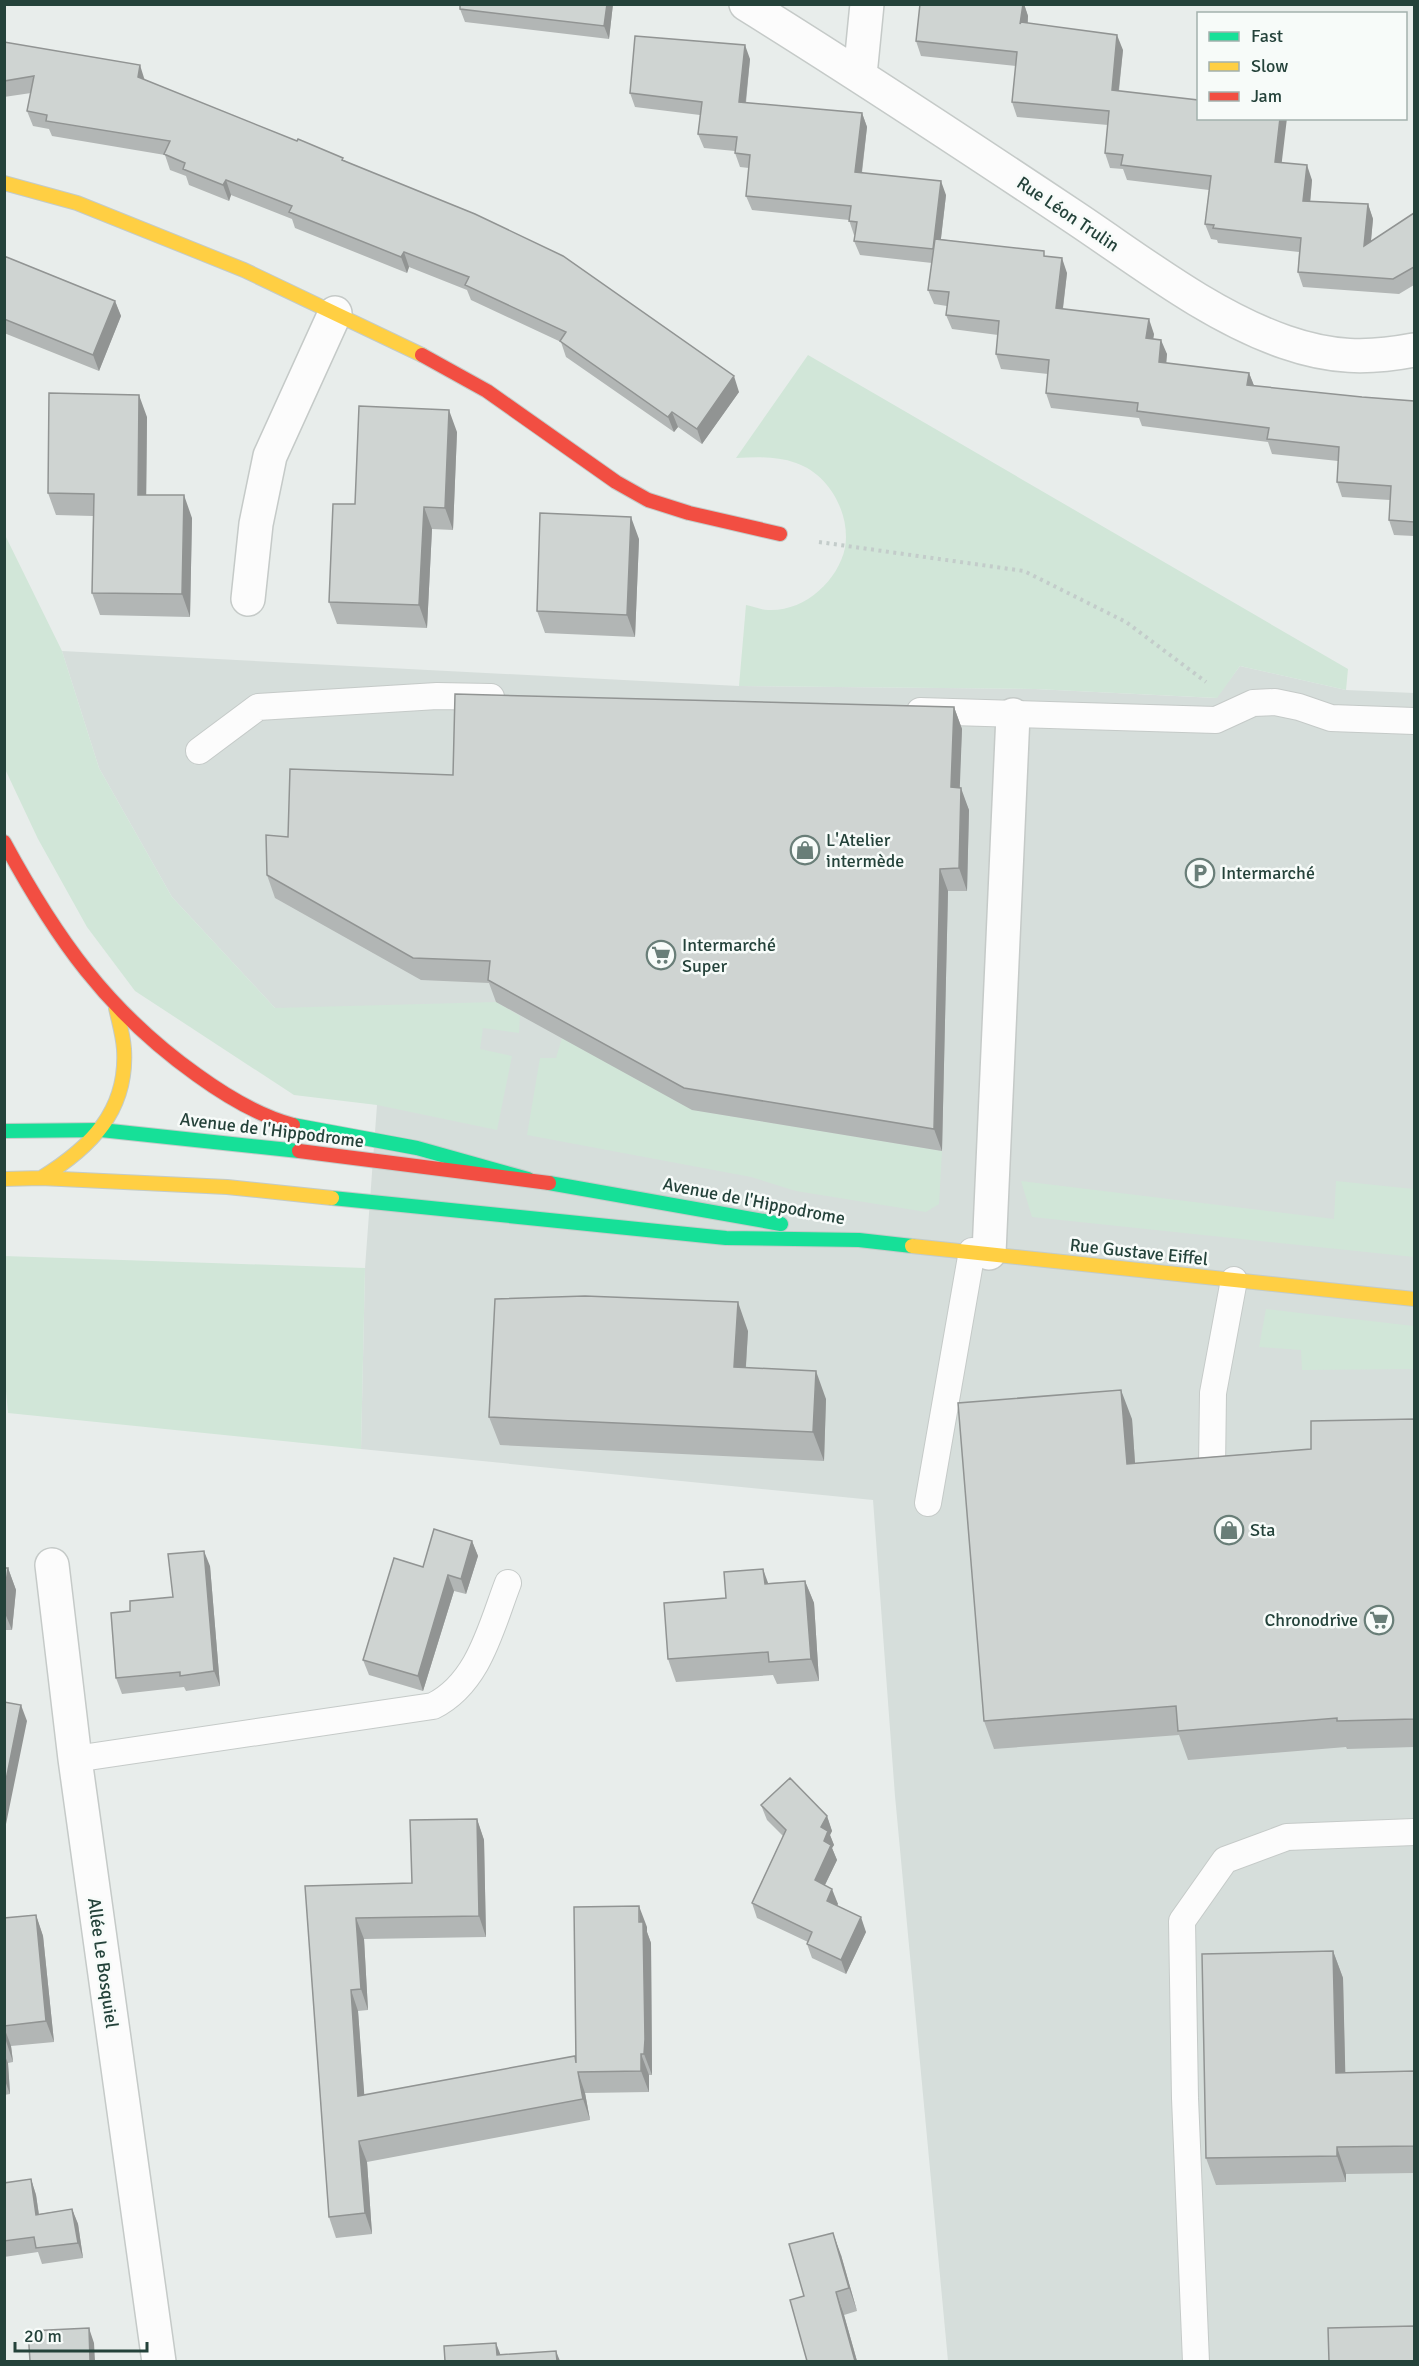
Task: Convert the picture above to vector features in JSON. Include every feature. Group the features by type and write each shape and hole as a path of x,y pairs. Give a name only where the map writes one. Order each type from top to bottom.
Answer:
{"main road":[{"path":"4,183 77,203 244,270 426,357 487,391 616,482 648,500 689,513 780,534"},
{"path":"4,842 26,883 68,949 116,1008 148,1039 192,1072 264,1114 316,1131 428,1150 528,1179"},
{"path":"41,1178 79,1153 101,1130 111,1112 123,1074 124,1050 116,1008"},
{"name":"Avenue de l'Hippodrome","path":"4,1131 101,1130 174,1136 528,1179 729,1214 860,1240"},
{"name":"Avenue de l'Hippodrome","path":"4,1179 41,1178 227,1187 726,1238 860,1240"},
{"name":"Rue Gustave Eiffel","path":"860,1240 1414,1299"}],"street":[{"name":"Rue Léon Trulin","path":"746,4 860,75 1153,270 1234,320 1286,342 1329,354 1371,357 1414,350"},
{"path":"860,75 867,4"},
{"path":"248,599 256,524 270,456 334,314"},
{"path":"981,1252 1013,715"},
{"name":"Allée Le Bosquiel","path":"52,1565 75,1759 159,2361"}],"lane":[{"path":"200,751 258,707 437,696 519,697"},
{"path":"891,710 1216,720 1253,703 1275,702 1331,718 1414,721"},
{"path":"928,1503 981,1252"},
{"path":"1212,1468 1213,1393 1234,1280"},
{"path":"75,1759 433,1706 447,1699 470,1673 485,1644 508,1583"},
{"path":"1196,2361 1185,2098 1182,1921 1225,1860 1287,1837 1414,1832"}],"path":[{"path":"780,534 845,547 1024,571 1126,622 1209,684"}],"shaded area":[{"path":"62,651 739,686 1035,689 1216,698 1240,666 1346,690 1414,693 1414,2361 948,2361 895,1796 873,1500 361,1449 365,1268 377,1105 275,1008 172,897 99,768"}],"green space":[{"path":"808,355 1348,669 1346,690 1240,666 1217,698 1035,689 739,686 746,605 765,610 781,609 806,600 827,583 835,572 845,548 845,522 841,509 828,486 818,476 808,468 781,459 736,458"},
{"path":"5,535 62,651 99,768 172,897 275,1008 496,1002 520,1016 519,1033 483,1028 480,1049 512,1056 497,1130 377,1105 294,1095 135,991 87,927 38,839 5,769"},
{"path":"562,1038 693,1110 942,1151 939,1204 926,1212 796,1191 751,1177 527,1135 540,1058 556,1058"},
{"path":"1021,1181 1334,1219 1336,1181 1414,1189 1414,1257 1032,1217"},
{"path":"4,1256 365,1268 361,1449 8,1413 4,1369"},
{"path":"1266,1309 1414,1326 1414,1369 1302,1370 1301,1350 1259,1347"}],"building":[{"path":"460,4 607,4 604,26 460,9"},
{"path":"920,4 1023,4 1020,24 1021,22 1117,35 1112,90 1197,100 1197,120 1280,120 1275,162 1307,165 1303,201 1368,204 1364,246 1414,213 1414,267 1393,279 1298,272 1301,238 1213,228 1214,225 1205,224 1211,176 1121,165 1123,155 1105,153 1109,111 1012,102 1017,52 916,41"},
{"path":"635,36 745,45 739,102 862,113 855,172 941,181 933,249 854,241 857,222 849,221 851,206 746,196 750,155 735,153 737,137 698,134 702,102 630,93"},
{"path":"4,42 140,65 138,77 297,141 298,139 343,158 342,160 475,214 563,256 734,376 697,429 672,412 668,417 560,341 566,332 465,285 469,277 404,252 401,257 289,212 292,206 226,180 223,185 183,169 185,163 164,154 170,141 46,121 47,115 27,111 34,76 4,81"},
{"path":"935,239 1044,251 1044,256 1062,258 1056,308 1149,319 1146,338 1161,340 1159,362 1249,373 1247,385 1414,401 1414,522 1389,520 1391,486 1337,482 1339,447 1267,439 1269,428 1137,411 1138,403 1046,393 1049,360 996,354 999,321 946,315 949,292 928,290"},
{"path":"4,256 115,301 93,355 4,319"},
{"path":"49,393 139,395 138,495 184,495 182,594 92,593 94,494 48,493"},
{"path":"359,406 449,410 445,508 424,507 419,605 329,602 333,504 355,504"},
{"path":"540,513 631,517 627,615 537,611"},
{"name":"Intermarché Super","path":"455,694 954,707 951,787 961,788 959,868 940,869 934,1129 684,1088 488,980 490,961 413,958 267,875 266,835 288,837 290,769 453,775"},
{"path":"585,1296 738,1302 734,1367 816,1371 813,1432 489,1417 495,1299"},
{"path":"1121,1390 1127,1464 1311,1449 1311,1421 1414,1419 1414,1719 1337,1721 1337,1718 1178,1731 1176,1706 984,1721 958,1403"},
{"path":"434,1529 472,1541 461,1579 448,1575 418,1676 363,1660 394,1558 423,1567"},
{"path":"204,1551 214,1671 180,1676 180,1672 116,1678 111,1613 130,1611 130,1601 173,1597 168,1554"},
{"path":"4,1568 8,1568 4,1598"},
{"path":"763,1569 765,1584 805,1581 811,1659 769,1662 768,1652 668,1659 664,1603 726,1598 724,1572"},
{"path":"4,1702 21,1705 4,1790"},
{"path":"790,1778 827,1816 821,1827 828,1831 824,1841 831,1845 815,1880 832,1889 827,1901 861,1917 841,1960 807,1944 812,1932 752,1903 786,1830 761,1805"},
{"path":"477,1819 479,1916 356,1918 361,1989 351,1990 358,2096 575,2056 576,2063 574,1907 639,1906 639,1922 643,1922 645,2039 644,2054 641,2054 641,2071 578,2072 583,2099 359,2141 365,2213 329,2217 305,1886 412,1883 410,1820"},
{"path":"36,1915 46,2021 4,2026 4,1918"},
{"path":"1333,1951 1336,2073 1414,2071 1414,2146 1337,2147 1337,2156 1206,2158 1202,1954"},
{"path":"31,2179 36,2215 72,2209 78,2243 36,2248 34,2237 4,2241 4,2183"},
{"path":"833,2233 849,2288 836,2292 855,2361 807,2361 790,2300 804,2296 789,2244"},
{"path":"1414,2326 1414,2361 1329,2361 1328,2328"},
{"path":"89,2328 90,2361 30,2361 28,2331"},
{"path":"496,2343 497,2355 556,2351 557,2361 445,2361 444,2346"}],"traffic: fast":[{"path":"293,1125 417,1148 528,1179"},
{"path":"4,1131 101,1130 299,1151"},
{"path":"549,1183 781,1224"},
{"path":"332,1198 726,1238 859,1240 912,1246"}],"traffic: slow":[{"path":"4,183 77,203 244,270 422,355"},
{"path":"41,1178 75,1154 90,1140 102,1126 120,1091 124,1071 124,1049 116,1008"},
{"path":"41,1178 227,1187 332,1198"},
{"path":"4,1179 41,1178"},
{"path":"912,1246 1414,1299"}],"traffic: jam":[{"path":"422,355 487,391 616,482 648,500 689,513 780,534"},
{"path":"4,842 43,910 64,941 86,971 136,1025 165,1051 219,1090 255,1111 293,1125"},
{"path":"299,1151 549,1183"}],"place":[{"name":"L'Atelier intermède","path":"805,850"},
{"name":"Intermarché","path":"1200,873"},
{"name":"Intermarché Super","path":"661,955"},
{"name":"Sta","path":"1229,1530"},
{"name":"Chronodrive","path":"1379,1620"}]}
